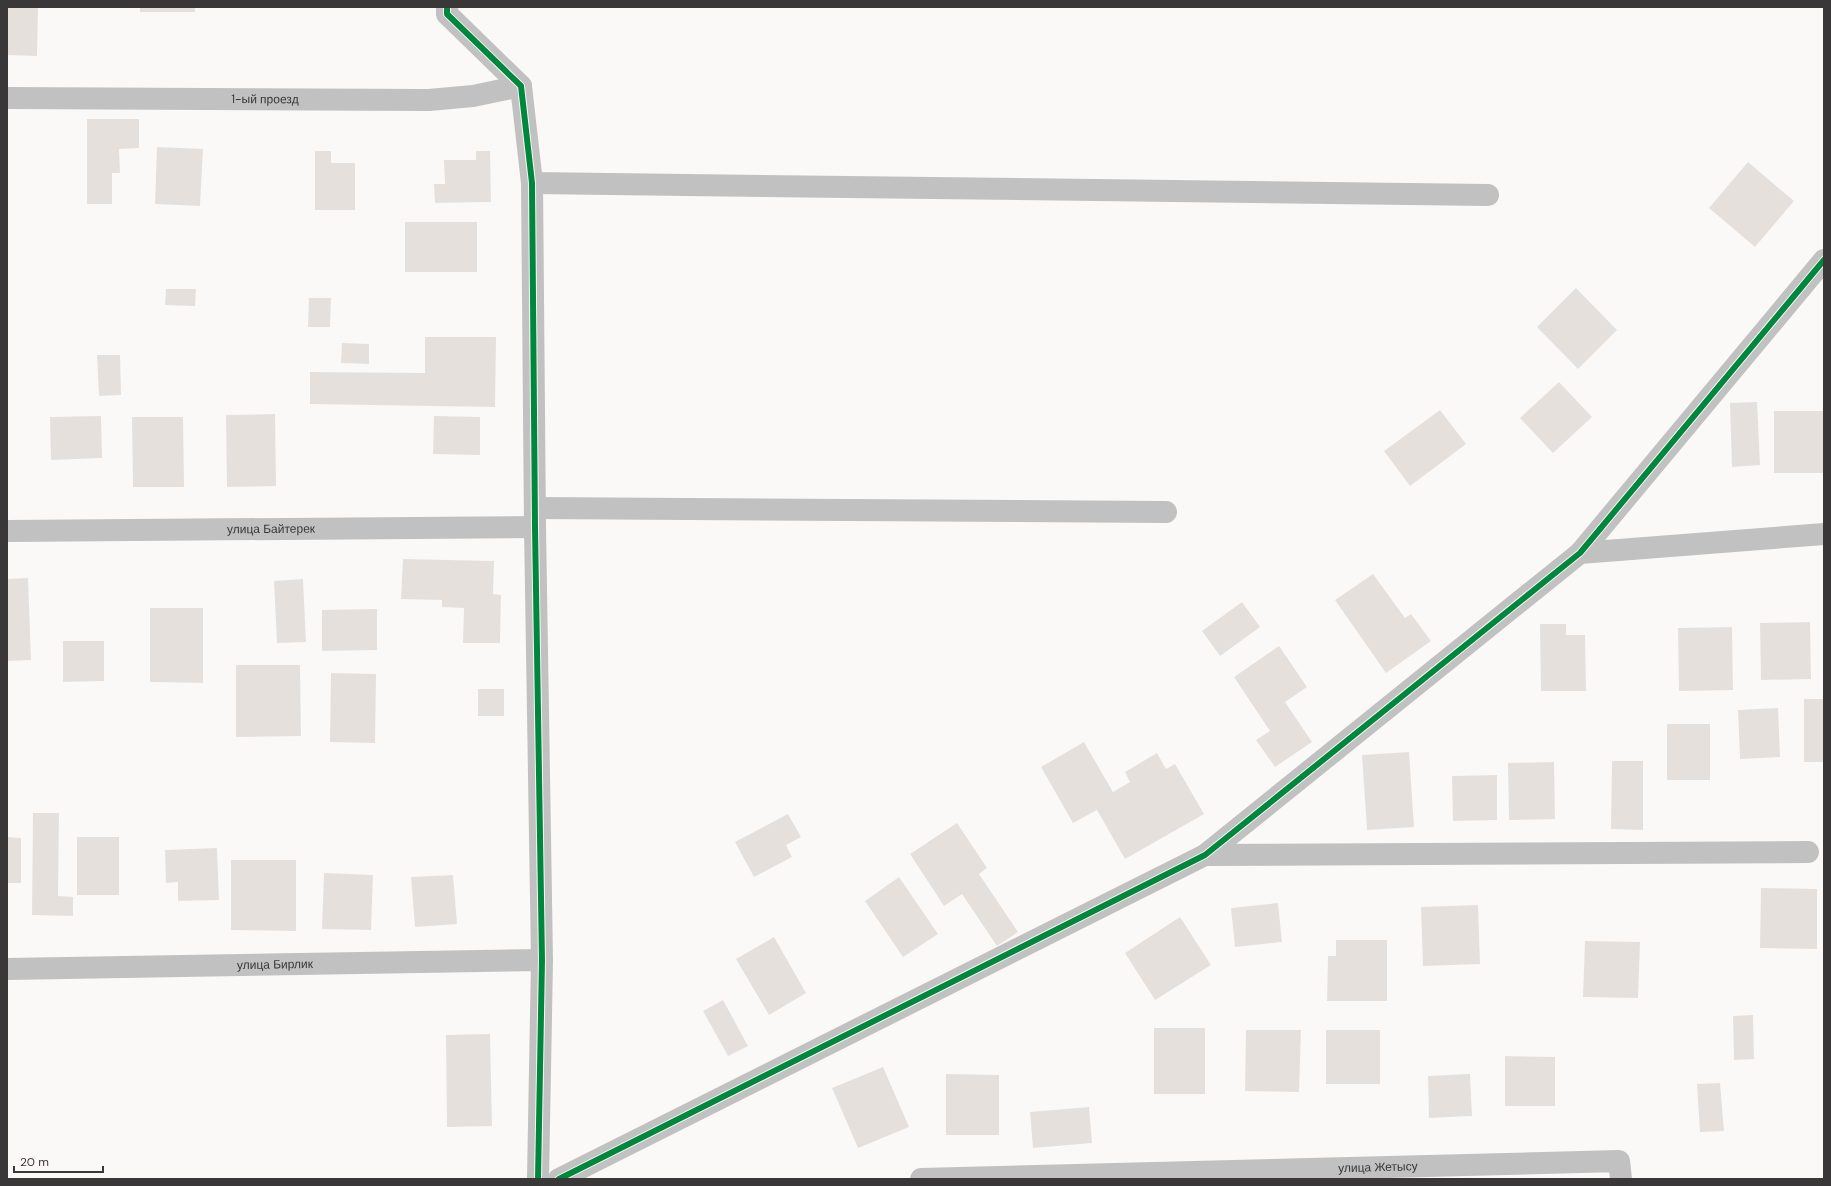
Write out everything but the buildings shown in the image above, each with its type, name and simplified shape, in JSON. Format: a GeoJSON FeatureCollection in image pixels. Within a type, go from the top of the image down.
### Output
{"type":"FeatureCollection","features":[{"type":"Feature","properties":{"kind":"street"},"geometry":{"type":"LineString","coordinates":[[447,7],[447,14],[521,86],[532,183],[535,517],[542,960],[538,1179]]}},
{"type":"Feature","properties":{"kind":"street","name":"1-ый проезд"},"geometry":{"type":"LineString","coordinates":[[7,98],[428,100],[473,96],[521,86]]}},
{"type":"Feature","properties":{"kind":"street"},"geometry":{"type":"LineString","coordinates":[[532,183],[1488,195]]}},
{"type":"Feature","properties":{"kind":"street"},"geometry":{"type":"LineString","coordinates":[[558,1179],[1205,855],[1580,553],[1824,260]]}},
{"type":"Feature","properties":{"kind":"street","name":"улица Байтерек"},"geometry":{"type":"LineString","coordinates":[[7,531],[535,517],[1166,512]]}},
{"type":"Feature","properties":{"kind":"street"},"geometry":{"type":"LineString","coordinates":[[1580,553],[1824,534]]}},
{"type":"Feature","properties":{"kind":"street"},"geometry":{"type":"LineString","coordinates":[[1205,855],[1808,852]]}},
{"type":"Feature","properties":{"kind":"street","name":"улица Бирлик"},"geometry":{"type":"LineString","coordinates":[[7,969],[542,960]]}},
{"type":"Feature","properties":{"kind":"street","name":"улица Жетысу"},"geometry":{"type":"LineString","coordinates":[[921,1179],[1620,1170]]}},
{"type":"Feature","properties":{"kind":"cycle path"},"geometry":{"type":"LineString","coordinates":[[447,7],[447,14],[521,86],[532,183],[535,527],[542,960],[538,1179]]}},
{"type":"Feature","properties":{"kind":"cycle path"},"geometry":{"type":"LineString","coordinates":[[559,1179],[1205,855],[1580,553],[1824,260]]}}]}
